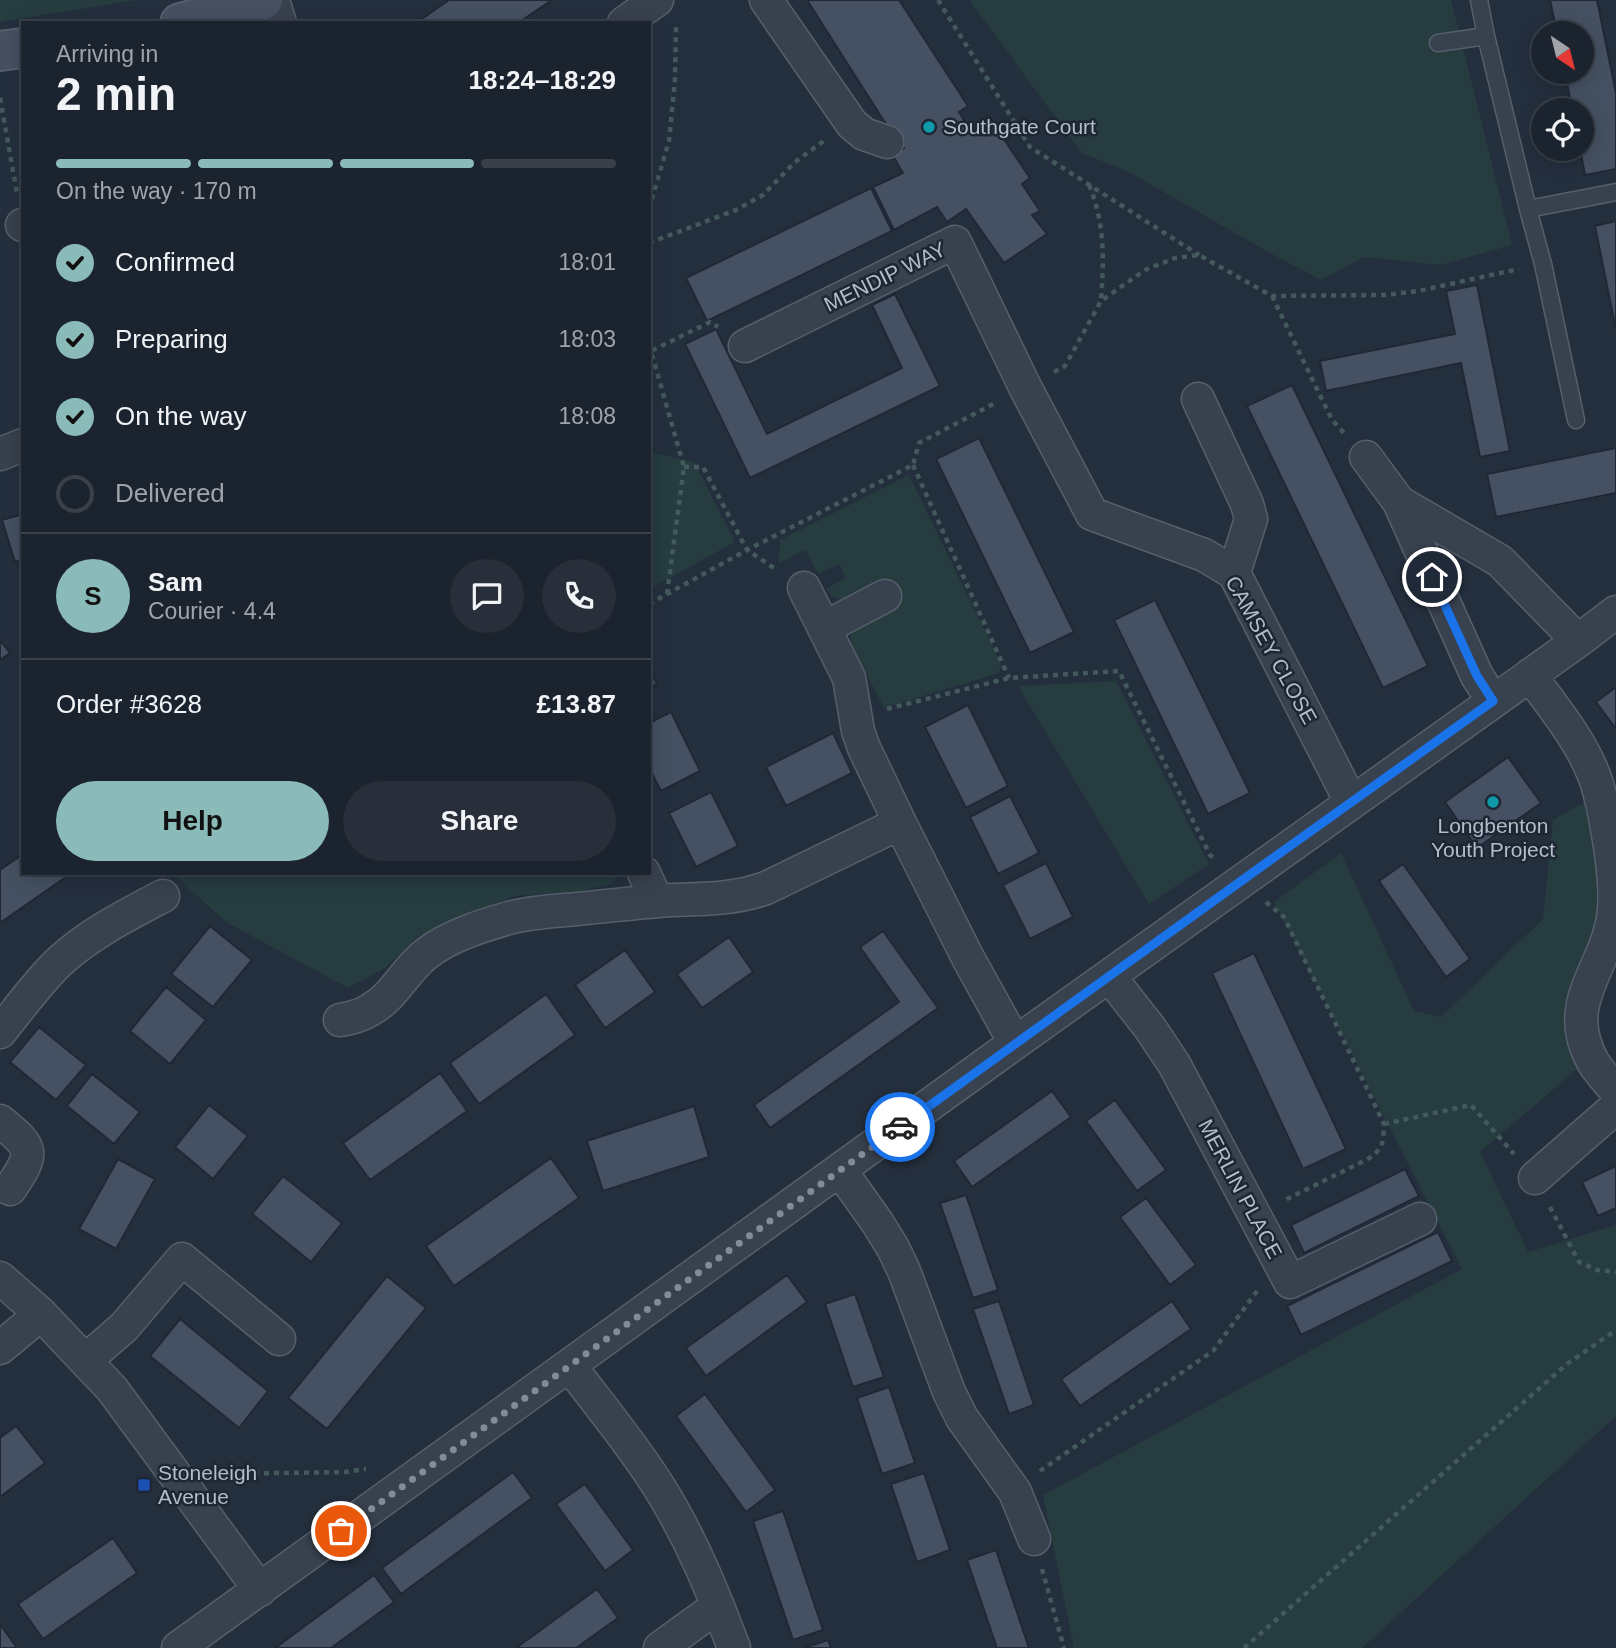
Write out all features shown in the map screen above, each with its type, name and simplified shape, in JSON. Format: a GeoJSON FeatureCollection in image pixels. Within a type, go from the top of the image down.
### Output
{"type":"FeatureCollection","features":[{"type":"Feature","properties":{"kind":"street"},"geometry":{"type":"LineString","coordinates":[[188,21],[262,0]]}},
{"type":"Feature","properties":{"kind":"street"},"geometry":{"type":"LineString","coordinates":[[273,0],[279,21]]}},
{"type":"Feature","properties":{"kind":"street"},"geometry":{"type":"LineString","coordinates":[[766,0],[852,124],[875,138]]}},
{"type":"Feature","properties":{"kind":"street"},"geometry":{"type":"LineString","coordinates":[[630,21],[666,10]]}},
{"type":"Feature","properties":{"kind":"street"},"geometry":{"type":"LineString","coordinates":[[0,51],[21,48]]}},
{"type":"Feature","properties":{"kind":"street","name":"MENDIP WAY"},"geometry":{"type":"LineString","coordinates":[[745,346],[955,242],[1025,387]]}},
{"type":"Feature","properties":{"kind":"street","name":"CAMSEY CLOSE"},"geometry":{"type":"LineString","coordinates":[[1025,387],[1092,514],[1204,555],[1234,573],[1352,802]]}},
{"type":"Feature","properties":{"kind":"street"},"geometry":{"type":"LineString","coordinates":[[1198,399],[1247,504],[1251,519],[1234,573]]}},
{"type":"Feature","properties":{"kind":"street"},"geometry":{"type":"LineString","coordinates":[[0,454],[21,446]]}},
{"type":"Feature","properties":{"kind":"street"},"geometry":{"type":"LineString","coordinates":[[1366,457],[1399,502],[1477,676],[1493,701]]}},
{"type":"Feature","properties":{"kind":"street"},"geometry":{"type":"LineString","coordinates":[[1399,502],[1500,561],[1578,641]]}},
{"type":"Feature","properties":{"kind":"street"},"geometry":{"type":"LineString","coordinates":[[804,588],[849,678],[858,731],[864,748],[968,958],[1015,1043]]}},
{"type":"Feature","properties":{"kind":"street"},"geometry":{"type":"LineString","coordinates":[[824,628],[885,596]]}},
{"type":"Feature","properties":{"kind":"street"},"geometry":{"type":"LineString","coordinates":[[178,1648],[1015,1043],[1578,641],[1616,611]]}},
{"type":"Feature","properties":{"kind":"street"},"geometry":{"type":"LineString","coordinates":[[1530,674],[1584,754],[1595,778],[1604,812],[1614,875],[1614,909],[1610,934],[1583,1000],[1580,1020],[1584,1042],[1594,1063],[1616,1091]]}},
{"type":"Feature","properties":{"kind":"street"},"geometry":{"type":"LineString","coordinates":[[340,1020],[370,1011],[428,952],[486,925],[535,913],[657,901],[737,897],[766,888],[900,823]]}},
{"type":"Feature","properties":{"kind":"street"},"geometry":{"type":"LineString","coordinates":[[645,875],[657,901]]}},
{"type":"Feature","properties":{"kind":"street"},"geometry":{"type":"LineString","coordinates":[[0,1032],[58,962],[113,923],[163,896]]}},
{"type":"Feature","properties":{"kind":"street","name":"MERLIN PLACE"},"geometry":{"type":"LineString","coordinates":[[1110,976],[1174,1064],[1290,1282],[1420,1219]]}},
{"type":"Feature","properties":{"kind":"street"},"geometry":{"type":"LineString","coordinates":[[1535,1178],[1616,1107]]}},
{"type":"Feature","properties":{"kind":"street"},"geometry":{"type":"LineString","coordinates":[[0,1121],[20,1136],[28,1153],[26,1165],[10,1189]]}},
{"type":"Feature","properties":{"kind":"street"},"geometry":{"type":"LineString","coordinates":[[840,1170],[893,1248],[904,1270],[949,1392],[962,1418],[1015,1492],[1034,1539]]}},
{"type":"Feature","properties":{"kind":"street"},"geometry":{"type":"LineString","coordinates":[[86,1360],[132,1318],[182,1259],[279,1339]]}},
{"type":"Feature","properties":{"kind":"street"},"geometry":{"type":"LineString","coordinates":[[0,1278],[41,1314],[112,1389],[260,1590]]}},
{"type":"Feature","properties":{"kind":"street"},"geometry":{"type":"LineString","coordinates":[[0,1348],[41,1314]]}},
{"type":"Feature","properties":{"kind":"street"},"geometry":{"type":"LineString","coordinates":[[570,1366],[658,1485],[679,1521],[698,1557],[734,1648]]}},
{"type":"Feature","properties":{"kind":"street"},"geometry":{"type":"LineString","coordinates":[[660,1648],[718,1606]]}},
{"type":"Feature","properties":{"kind":"lane"},"geometry":{"type":"LineString","coordinates":[[1479,0],[1543,264],[1576,420]]}},
{"type":"Feature","properties":{"kind":"lane"},"geometry":{"type":"LineString","coordinates":[[1438,43],[1486,36]]}},
{"type":"Feature","properties":{"kind":"lane"},"geometry":{"type":"LineString","coordinates":[[1528,209],[1616,192]]}},
{"type":"Feature","properties":{"kind":"path"},"geometry":{"type":"LineString","coordinates":[[938,0],[1030,147],[1199,255],[1272,296],[1385,295],[1418,291],[1543,264]]}},
{"type":"Feature","properties":{"kind":"path"},"geometry":{"type":"LineString","coordinates":[[651,202],[669,141],[675,80],[666,10]]}},
{"type":"Feature","properties":{"kind":"path"},"geometry":{"type":"LineString","coordinates":[[0,98],[21,214]]}},
{"type":"Feature","properties":{"kind":"path"},"geometry":{"type":"LineString","coordinates":[[651,242],[736,210],[763,195],[795,162],[827,139],[875,138]]}},
{"type":"Feature","properties":{"kind":"path"},"geometry":{"type":"LineString","coordinates":[[1009,678],[913,465],[919,443],[1065,366],[1101,301],[1102,230],[1096,202],[1088,183]]}},
{"type":"Feature","properties":{"kind":"path"},"geometry":{"type":"LineString","coordinates":[[1101,301],[1145,270],[1175,258],[1199,255]]}},
{"type":"Feature","properties":{"kind":"path"},"geometry":{"type":"LineString","coordinates":[[1272,296],[1332,420],[1366,457]]}},
{"type":"Feature","properties":{"kind":"path"},"geometry":{"type":"LineString","coordinates":[[651,351],[710,322],[745,346]]}},
{"type":"Feature","properties":{"kind":"path"},"geometry":{"type":"LineString","coordinates":[[651,354],[684,467],[667,595]]}},
{"type":"Feature","properties":{"kind":"path"},"geometry":{"type":"LineString","coordinates":[[651,603],[747,550],[913,465]]}},
{"type":"Feature","properties":{"kind":"path"},"geometry":{"type":"LineString","coordinates":[[684,467],[703,467],[747,550],[804,588]]}},
{"type":"Feature","properties":{"kind":"path"},"geometry":{"type":"LineString","coordinates":[[1244,1648],[1567,1364],[1616,1330]]}},
{"type":"Feature","properties":{"kind":"path"},"geometry":{"type":"LineString","coordinates":[[175,1474],[345,1472],[369,1468]]}},
{"type":"Feature","properties":{"kind":"green space"},"geometry":{"type":"Polygon","coordinates":[[[0,0],[136,0],[0,22],[0,0]]]}},
{"type":"Feature","properties":{"kind":"green space"},"geometry":{"type":"Polygon","coordinates":[[[969,0],[1451,0],[1512,245],[1441,265],[1364,257],[1321,280],[1127,171],[1082,153],[969,0]]]}},
{"type":"Feature","properties":{"kind":"green space"},"geometry":{"type":"Polygon","coordinates":[[[651,452],[694,462],[735,542],[651,588],[651,452]]]}},
{"type":"Feature","properties":{"kind":"green space"},"geometry":{"type":"Polygon","coordinates":[[[909,475],[1001,664],[999,673],[884,708],[852,646],[851,639],[852,632],[882,582],[843,600],[835,598],[826,589],[846,578],[839,564],[818,574],[806,550],[779,563],[780,540],[909,475]]]}},
{"type":"Feature","properties":{"kind":"green space"},"geometry":{"type":"Polygon","coordinates":[[[1116,681],[1209,864],[1149,904],[1018,686],[1116,681]]]}},
{"type":"Feature","properties":{"kind":"green space"},"geometry":{"type":"Polygon","coordinates":[[[1587,800],[1600,888],[1582,1065],[1480,1152],[1528,1252],[1616,1225],[1616,1416],[1362,1648],[1074,1648],[1043,1495],[1462,1269],[1274,902],[1341,853],[1414,1011],[1441,1017],[1543,919],[1553,820],[1587,800]]]}},
{"type":"Feature","properties":{"kind":"green space"},"geometry":{"type":"Polygon","coordinates":[[[174,875],[618,875],[610,884],[583,891],[514,896],[417,937],[385,968],[348,988],[226,922],[174,875]]]}},
{"type":"Feature","properties":{"kind":"building"},"geometry":{"type":"Polygon","coordinates":[[[449,0],[552,0],[521,21],[419,21],[449,0]]]}},
{"type":"Feature","properties":{"kind":"building","name":"Southgate Court"},"geometry":{"type":"Polygon","coordinates":[[[807,0],[899,0],[968,106],[959,112],[972,133],[991,120],[1030,178],[1022,184],[1040,211],[1032,215],[1047,234],[1004,263],[966,209],[947,222],[937,207],[894,230],[873,187],[903,173],[893,156],[904,148],[807,0]]]}},
{"type":"Feature","properties":{"kind":"building"},"geometry":{"type":"Polygon","coordinates":[[[1550,0],[1597,0],[1616,93],[1616,169],[1585,175],[1582,161],[1594,161],[1594,98],[1570,98],[1567,84],[1594,84],[1594,21],[1554,21],[1550,0]]]}},
{"type":"Feature","properties":{"kind":"building"},"geometry":{"type":"Polygon","coordinates":[[[871,188],[892,231],[707,321],[686,278],[871,188]]]}},
{"type":"Feature","properties":{"kind":"building"},"geometry":{"type":"Polygon","coordinates":[[[1616,221],[1616,330],[1595,226],[1616,221]]]}},
{"type":"Feature","properties":{"kind":"building"},"geometry":{"type":"Polygon","coordinates":[[[1477,285],[1510,451],[1480,457],[1461,363],[1326,391],[1320,361],[1455,334],[1446,291],[1477,285]]]}},
{"type":"Feature","properties":{"kind":"building"},"geometry":{"type":"Polygon","coordinates":[[[895,294],[940,386],[750,478],[685,344],[716,329],[767,434],[902,368],[872,305],[895,294]]]}},
{"type":"Feature","properties":{"kind":"building"},"geometry":{"type":"Polygon","coordinates":[[[1292,385],[1428,666],[1383,688],[1247,406],[1292,385]]]}},
{"type":"Feature","properties":{"kind":"building"},"geometry":{"type":"Polygon","coordinates":[[[979,438],[1074,632],[1030,653],[936,459],[979,438]]]}},
{"type":"Feature","properties":{"kind":"building"},"geometry":{"type":"Polygon","coordinates":[[[1616,448],[1616,493],[1496,517],[1487,474],[1616,448]]]}},
{"type":"Feature","properties":{"kind":"building"},"geometry":{"type":"Polygon","coordinates":[[[21,515],[21,560],[15,562],[2,520],[21,515]]]}},
{"type":"Feature","properties":{"kind":"building"},"geometry":{"type":"Polygon","coordinates":[[[1155,600],[1250,793],[1208,814],[1114,620],[1155,600]]]}},
{"type":"Feature","properties":{"kind":"building"},"geometry":{"type":"Polygon","coordinates":[[[0,640],[10,653],[0,660],[0,640]]]}},
{"type":"Feature","properties":{"kind":"building"},"geometry":{"type":"Polygon","coordinates":[[[651,673],[657,684],[651,687],[651,673]]]}},
{"type":"Feature","properties":{"kind":"building"},"geometry":{"type":"Polygon","coordinates":[[[1616,687],[1616,729],[1596,702],[1616,687]]]}},
{"type":"Feature","properties":{"kind":"building"},"geometry":{"type":"Polygon","coordinates":[[[968,705],[1008,786],[966,808],[925,727],[968,705]]]}},
{"type":"Feature","properties":{"kind":"building"},"geometry":{"type":"Polygon","coordinates":[[[671,712],[700,771],[661,791],[651,772],[651,722],[671,712]]]}},
{"type":"Feature","properties":{"kind":"building"},"geometry":{"type":"Polygon","coordinates":[[[833,733],[852,773],[786,806],[766,767],[833,733]]]}},
{"type":"Feature","properties":{"kind":"building","name":"Longbenton Youth Project"},"geometry":{"type":"Polygon","coordinates":[[[1508,757],[1541,803],[1477,848],[1445,802],[1508,757]]]}},
{"type":"Feature","properties":{"kind":"building"},"geometry":{"type":"Polygon","coordinates":[[[711,792],[738,846],[696,867],[669,813],[711,792]]]}},
{"type":"Feature","properties":{"kind":"building"},"geometry":{"type":"Polygon","coordinates":[[[1010,796],[1039,853],[998,874],[970,817],[1010,796]]]}},
{"type":"Feature","properties":{"kind":"building"},"geometry":{"type":"Polygon","coordinates":[[[21,855],[21,875],[66,877],[0,923],[0,870],[21,855]]]}},
{"type":"Feature","properties":{"kind":"building"},"geometry":{"type":"Polygon","coordinates":[[[1046,863],[1073,917],[1030,939],[1003,885],[1046,863]]]}},
{"type":"Feature","properties":{"kind":"building"},"geometry":{"type":"Polygon","coordinates":[[[1403,864],[1470,959],[1446,977],[1379,881],[1403,864]]]}},
{"type":"Feature","properties":{"kind":"building"},"geometry":{"type":"Polygon","coordinates":[[[210,926],[252,960],[213,1007],[171,974],[210,926]]]}},
{"type":"Feature","properties":{"kind":"building"},"geometry":{"type":"Polygon","coordinates":[[[883,931],[938,1008],[770,1128],[754,1105],[899,1002],[860,947],[883,931]]]}},
{"type":"Feature","properties":{"kind":"building"},"geometry":{"type":"Polygon","coordinates":[[[729,937],[753,972],[702,1008],[677,974],[729,937]]]}},
{"type":"Feature","properties":{"kind":"building"},"geometry":{"type":"Polygon","coordinates":[[[625,950],[655,992],[605,1028],[575,985],[625,950]]]}},
{"type":"Feature","properties":{"kind":"building"},"geometry":{"type":"Polygon","coordinates":[[[1254,953],[1346,1149],[1303,1169],[1212,973],[1254,953]]]}},
{"type":"Feature","properties":{"kind":"building"},"geometry":{"type":"Polygon","coordinates":[[[166,987],[206,1020],[170,1064],[130,1031],[166,987]]]}},
{"type":"Feature","properties":{"kind":"building"},"geometry":{"type":"Polygon","coordinates":[[[546,994],[575,1035],[479,1104],[450,1063],[546,994]]]}},
{"type":"Feature","properties":{"kind":"building"},"geometry":{"type":"Polygon","coordinates":[[[39,1027],[86,1065],[56,1100],[10,1062],[39,1027]]]}},
{"type":"Feature","properties":{"kind":"building"},"geometry":{"type":"Polygon","coordinates":[[[440,1073],[467,1111],[370,1180],[343,1143],[440,1073]]]}},
{"type":"Feature","properties":{"kind":"building"},"geometry":{"type":"Polygon","coordinates":[[[92,1074],[140,1112],[114,1144],[67,1106],[92,1074]]]}},
{"type":"Feature","properties":{"kind":"building"},"geometry":{"type":"Polygon","coordinates":[[[1052,1091],[1071,1117],[972,1187],[954,1161],[1052,1091]]]}},
{"type":"Feature","properties":{"kind":"building"},"geometry":{"type":"Polygon","coordinates":[[[1115,1100],[1166,1170],[1137,1191],[1086,1121],[1115,1100]]]}},
{"type":"Feature","properties":{"kind":"building"},"geometry":{"type":"Polygon","coordinates":[[[209,1105],[248,1136],[213,1179],[175,1147],[209,1105]]]}},
{"type":"Feature","properties":{"kind":"building"},"geometry":{"type":"Polygon","coordinates":[[[694,1106],[709,1157],[603,1191],[587,1141],[694,1106]]]}},
{"type":"Feature","properties":{"kind":"building"},"geometry":{"type":"Polygon","coordinates":[[[551,1158],[579,1198],[454,1286],[426,1246],[551,1158]]]}},
{"type":"Feature","properties":{"kind":"building"},"geometry":{"type":"Polygon","coordinates":[[[118,1159],[155,1179],[116,1249],[79,1229],[118,1159]]]}},
{"type":"Feature","properties":{"kind":"building"},"geometry":{"type":"Polygon","coordinates":[[[1616,1166],[1616,1208],[1598,1216],[1582,1182],[1616,1166]]]}},
{"type":"Feature","properties":{"kind":"building"},"geometry":{"type":"Polygon","coordinates":[[[1405,1169],[1419,1196],[1304,1253],[1291,1225],[1405,1169]]]}},
{"type":"Feature","properties":{"kind":"building"},"geometry":{"type":"Polygon","coordinates":[[[283,1176],[342,1223],[311,1262],[252,1214],[283,1176]]]}},
{"type":"Feature","properties":{"kind":"building"},"geometry":{"type":"Polygon","coordinates":[[[966,1195],[998,1290],[973,1298],[940,1203],[966,1195]]]}},
{"type":"Feature","properties":{"kind":"building"},"geometry":{"type":"Polygon","coordinates":[[[1146,1198],[1196,1265],[1170,1285],[1120,1217],[1146,1198]]]}},
{"type":"Feature","properties":{"kind":"building"},"geometry":{"type":"Polygon","coordinates":[[[1438,1232],[1452,1261],[1301,1335],[1287,1306],[1438,1232]]]}},
{"type":"Feature","properties":{"kind":"building"},"geometry":{"type":"Polygon","coordinates":[[[787,1275],[807,1302],[706,1376],[686,1348],[787,1275]]]}},
{"type":"Feature","properties":{"kind":"building"},"geometry":{"type":"Polygon","coordinates":[[[387,1276],[426,1308],[327,1429],[288,1398],[387,1276]]]}},
{"type":"Feature","properties":{"kind":"building"},"geometry":{"type":"Polygon","coordinates":[[[855,1294],[884,1377],[853,1387],[825,1304],[855,1294]]]}},
{"type":"Feature","properties":{"kind":"building"},"geometry":{"type":"Polygon","coordinates":[[[999,1301],[1034,1405],[1009,1414],[973,1309],[999,1301]]]}},
{"type":"Feature","properties":{"kind":"building"},"geometry":{"type":"Polygon","coordinates":[[[1172,1301],[1191,1329],[1080,1406],[1061,1379],[1172,1301]]]}},
{"type":"Feature","properties":{"kind":"building"},"geometry":{"type":"Polygon","coordinates":[[[180,1319],[268,1391],[239,1428],[150,1356],[180,1319]]]}},
{"type":"Feature","properties":{"kind":"building"},"geometry":{"type":"Polygon","coordinates":[[[889,1387],[915,1463],[882,1474],[857,1398],[889,1387]]]}},
{"type":"Feature","properties":{"kind":"building"},"geometry":{"type":"Polygon","coordinates":[[[705,1394],[775,1490],[746,1512],[676,1416],[705,1394]]]}},
{"type":"Feature","properties":{"kind":"building"},"geometry":{"type":"Polygon","coordinates":[[[16,1426],[45,1463],[0,1497],[0,1438],[16,1426]]]}},
{"type":"Feature","properties":{"kind":"building"},"geometry":{"type":"Polygon","coordinates":[[[513,1472],[532,1498],[401,1594],[382,1568],[513,1472]]]}},
{"type":"Feature","properties":{"kind":"building"},"geometry":{"type":"Polygon","coordinates":[[[924,1473],[950,1550],[917,1562],[891,1484],[924,1473]]]}},
{"type":"Feature","properties":{"kind":"building"},"geometry":{"type":"Polygon","coordinates":[[[585,1484],[633,1550],[605,1571],[556,1504],[585,1484]]]}},
{"type":"Feature","properties":{"kind":"building"},"geometry":{"type":"Polygon","coordinates":[[[783,1511],[823,1630],[793,1640],[753,1521],[783,1511]]]}},
{"type":"Feature","properties":{"kind":"building"},"geometry":{"type":"Polygon","coordinates":[[[113,1538],[137,1573],[43,1639],[18,1604],[113,1538]]]}},
{"type":"Feature","properties":{"kind":"building"},"geometry":{"type":"Polygon","coordinates":[[[996,1550],[1029,1648],[997,1648],[967,1560],[996,1550]]]}},
{"type":"Feature","properties":{"kind":"building"},"geometry":{"type":"Polygon","coordinates":[[[374,1575],[394,1602],[331,1648],[275,1648],[374,1575]]]}},
{"type":"Feature","properties":{"kind":"building"},"geometry":{"type":"Polygon","coordinates":[[[597,1589],[618,1618],[576,1648],[516,1648],[597,1589]]]}},
{"type":"Feature","properties":{"kind":"building"},"geometry":{"type":"Polygon","coordinates":[[[0,1624],[17,1648],[0,1648],[0,1624]]]}},
{"type":"Feature","properties":{"kind":"building"},"geometry":{"type":"Polygon","coordinates":[[[828,1640],[831,1648],[804,1648],[828,1640]]]}},
{"type":"Feature","properties":{"kind":"way so far"},"geometry":{"type":"LineString","coordinates":[[341,1531],[900,1127]]}},
{"type":"Feature","properties":{"kind":"place","name":"Southgate Court"},"geometry":{"type":"Point","coordinates":[929,127]}},
{"type":"Feature","properties":{"kind":"place","name":"Longbenton Youth Project"},"geometry":{"type":"Point","coordinates":[1493,802]}},
{"type":"Feature","properties":{"kind":"place","name":"Stoneleigh Avenue"},"geometry":{"type":"Point","coordinates":[144,1485]}},
{"type":"Feature","properties":{"kind":"route"},"geometry":{"type":"LineString","coordinates":[[900,1127],[1493,701],[1477,676],[1432,577]]}}]}
